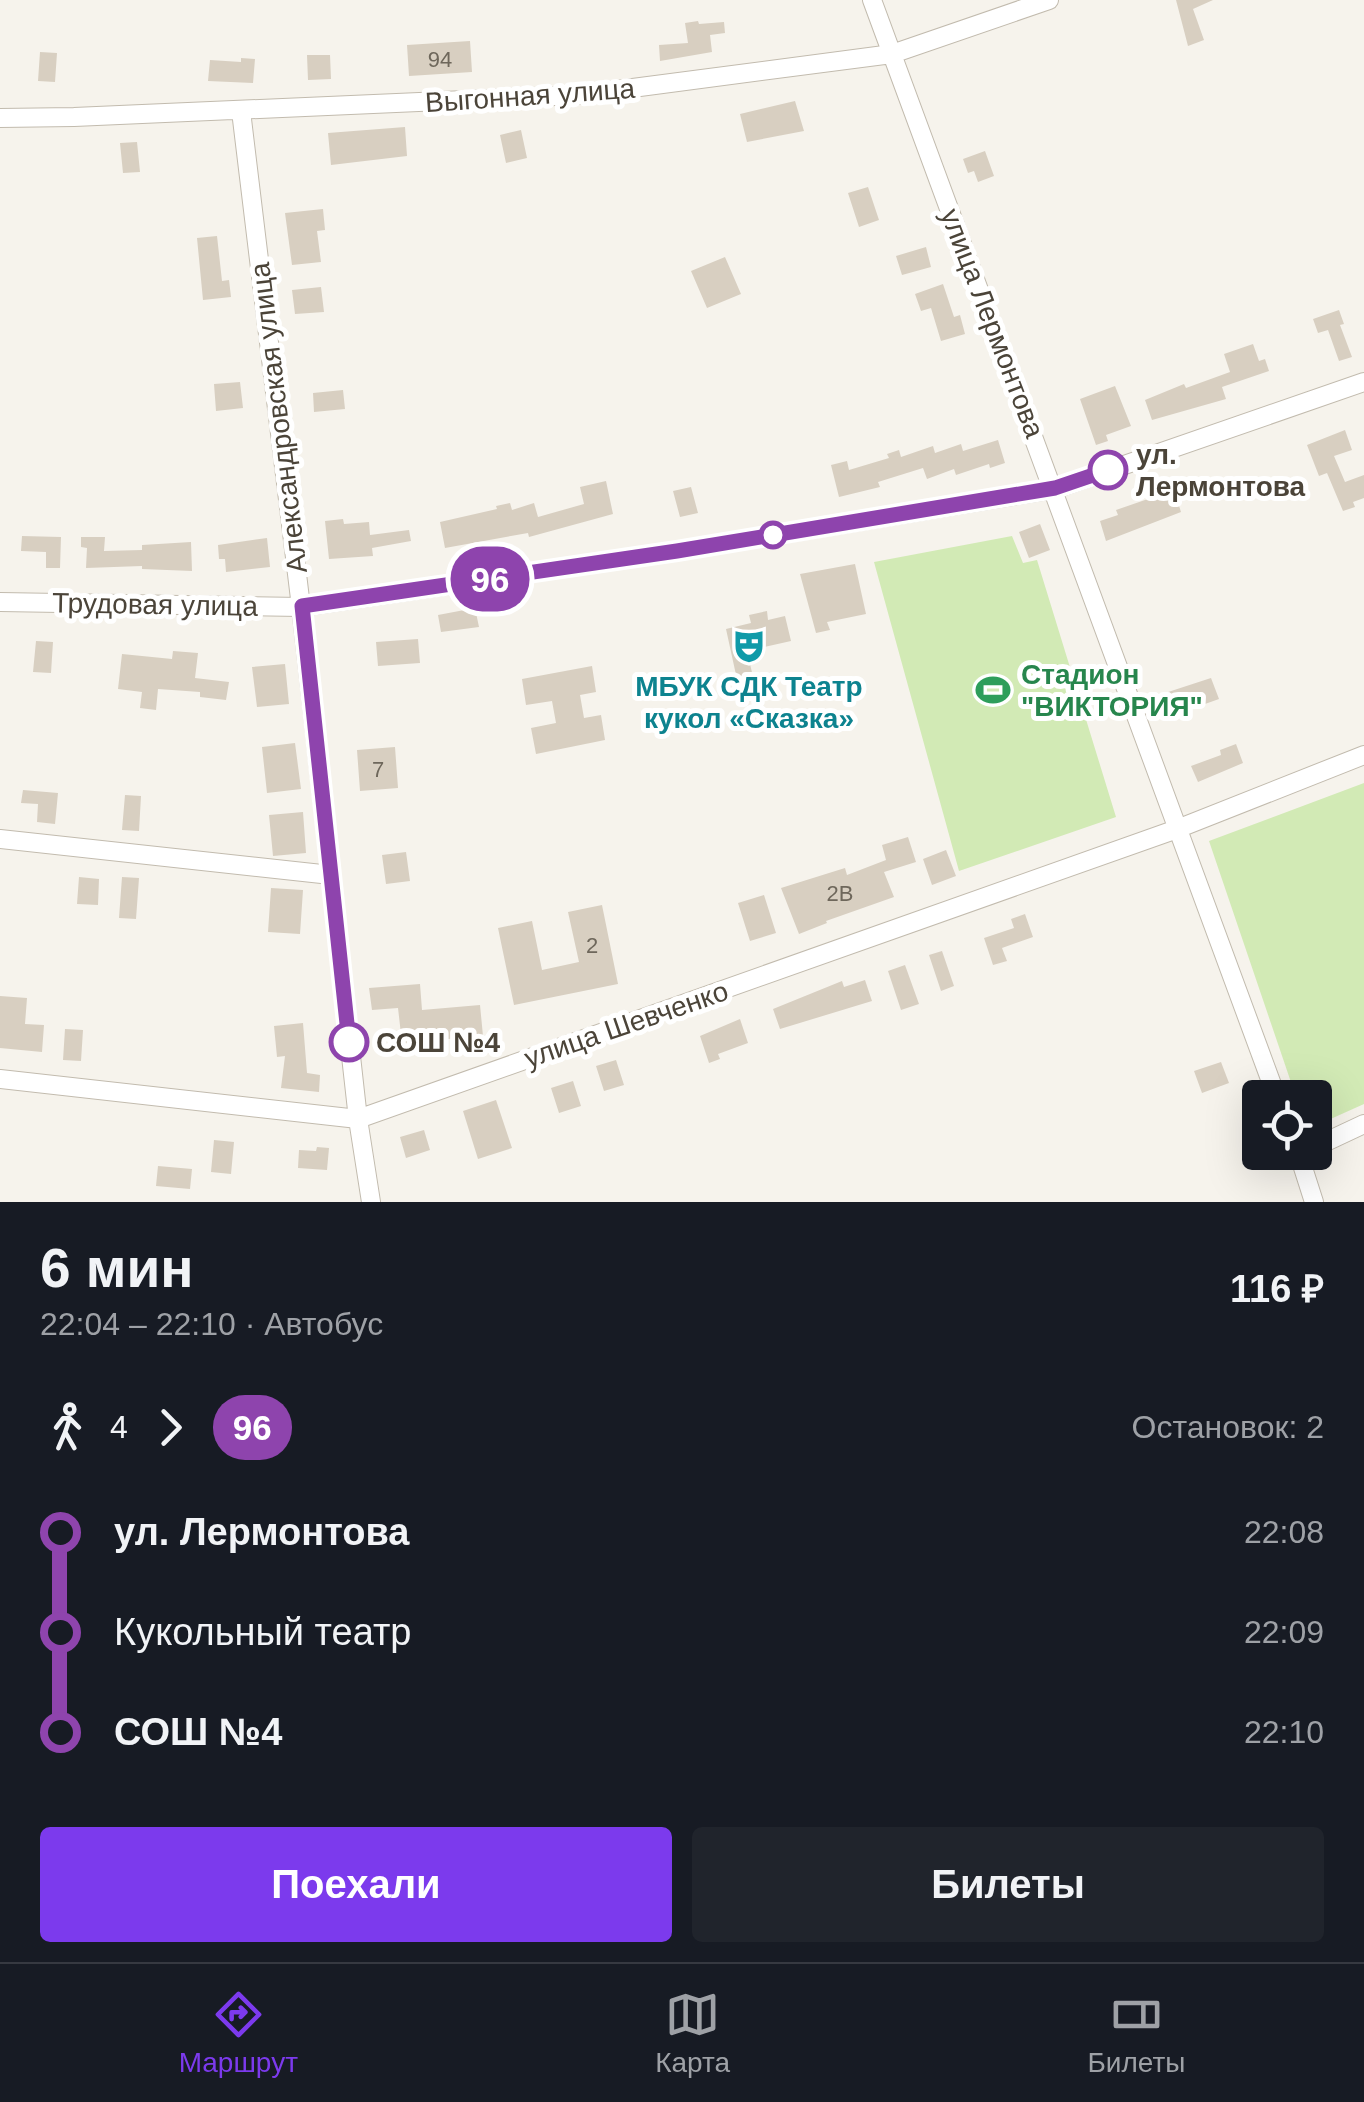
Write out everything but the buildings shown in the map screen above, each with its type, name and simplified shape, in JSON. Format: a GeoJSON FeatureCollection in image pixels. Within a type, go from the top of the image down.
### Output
{"type":"FeatureCollection","features":[{"type":"Feature","properties":{"kind":"street","name":"улица Лермонтова"},"geometry":{"type":"LineString","coordinates":[[872,0],[1271,1080]]}},
{"type":"Feature","properties":{"kind":"street","name":"Выгонная улица"},"geometry":{"type":"LineString","coordinates":[[0,118],[580,95],[892,54],[1048,0]]}},
{"type":"Feature","properties":{"kind":"street","name":"Александровская улица"},"geometry":{"type":"LineString","coordinates":[[241,111],[370,1202]]}},
{"type":"Feature","properties":{"kind":"street","name":"Трудовая улица"},"geometry":{"type":"LineString","coordinates":[[0,602],[302,606],[677,551],[1055,488],[1364,382]]}},
{"type":"Feature","properties":{"kind":"street","name":"улица Шевченко"},"geometry":{"type":"LineString","coordinates":[[0,1079],[358,1119],[1177,829],[1364,754]]}},
{"type":"Feature","properties":{"kind":"street"},"geometry":{"type":"LineString","coordinates":[[0,838],[331,875]]}},
{"type":"Feature","properties":{"kind":"street"},"geometry":{"type":"LineString","coordinates":[[1332,1139],[1364,1124]]}},
{"type":"Feature","properties":{"kind":"street"},"geometry":{"type":"LineString","coordinates":[[1308,1170],[1314,1202]]}},
{"type":"Feature","properties":{"kind":"green space","name":"Стадион \"ВИКТОРИЯ\""},"geometry":{"type":"Polygon","coordinates":[[[1012,536],[1023,563],[1037,560],[1116,817],[959,871],[874,562],[1012,536]]]}},
{"type":"Feature","properties":{"kind":"green space"},"geometry":{"type":"Polygon","coordinates":[[[1364,783],[1364,1104],[1332,1118],[1332,1080],[1290,1080],[1209,841],[1364,783]]]}},
{"type":"Feature","properties":{"kind":"bus line","name":"96"},"geometry":{"type":"LineString","coordinates":[[349,1042],[302,606],[677,551],[1055,488],[1108,470]]}},
{"type":"Feature","properties":{"kind":"place","name":"ул. Лермонтова"},"geometry":{"type":"Point","coordinates":[1108,470]}},
{"type":"Feature","properties":{"kind":"place","name":"МБУК СДК Театр кукол «Сказка»"},"geometry":{"type":"Point","coordinates":[749,646]}},
{"type":"Feature","properties":{"kind":"place","name":"Стадион \"ВИКТОРИЯ\""},"geometry":{"type":"Point","coordinates":[993,690]}},
{"type":"Feature","properties":{"kind":"place","name":"СОШ №4"},"geometry":{"type":"Point","coordinates":[349,1042]}}]}
